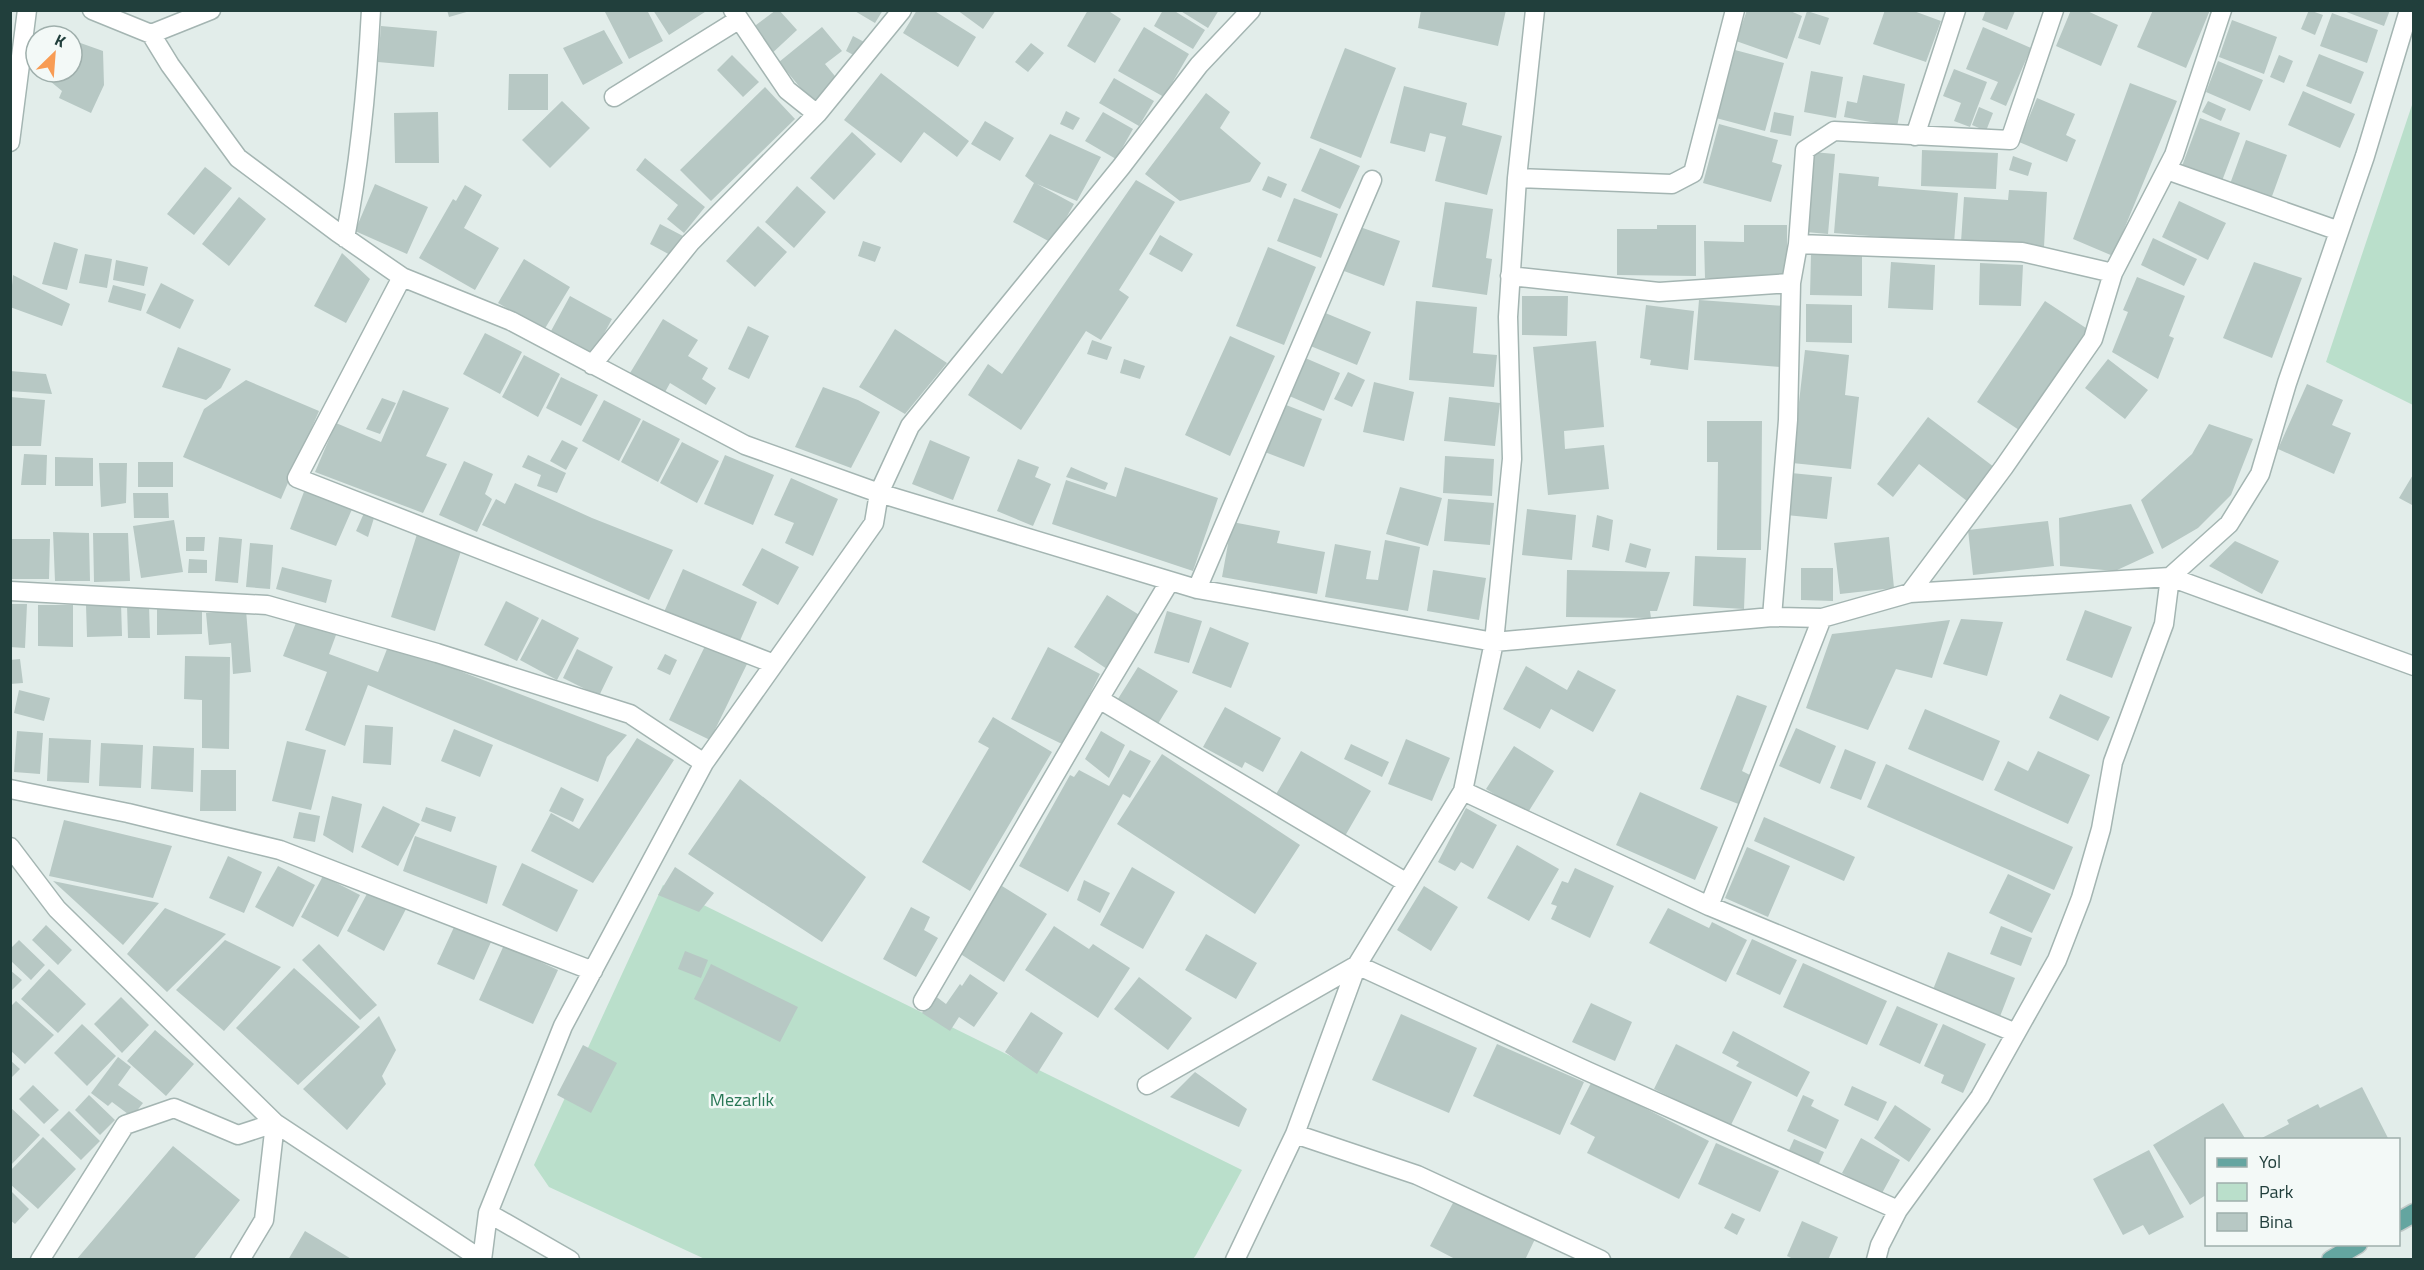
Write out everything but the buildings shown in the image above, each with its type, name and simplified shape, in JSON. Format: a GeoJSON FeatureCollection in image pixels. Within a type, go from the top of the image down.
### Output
{"type":"FeatureCollection","features":[{"type":"Feature","properties":{"kind":"main road"},"geometry":{"type":"LineString","coordinates":[[2400,1221],[2414,1213]]}},
{"type":"Feature","properties":{"kind":"main road"},"geometry":{"type":"LineString","coordinates":[[2331,1260],[2356,1246]]}},
{"type":"Feature","properties":{"kind":"street"},"geometry":{"type":"LineString","coordinates":[[10,141],[27,10]]}},
{"type":"Feature","properties":{"kind":"street"},"geometry":{"type":"LineString","coordinates":[[92,10],[151,34],[170,65],[238,158],[345,238],[402,277],[511,321],[745,445],[879,493],[1197,589],[1494,642],[1772,617],[1822,618],[1910,593],[2170,577],[2414,666]]}},
{"type":"Feature","properties":{"kind":"street"},"geometry":{"type":"LineString","coordinates":[[151,34],[211,10]]}},
{"type":"Feature","properties":{"kind":"street"},"geometry":{"type":"LineString","coordinates":[[345,238],[356,181],[367,89],[371,10]]}},
{"type":"Feature","properties":{"kind":"street"},"geometry":{"type":"LineString","coordinates":[[592,365],[690,243],[817,114],[903,10]]}},
{"type":"Feature","properties":{"kind":"street"},"geometry":{"type":"LineString","coordinates":[[10,847],[57,909],[275,1123],[482,1260],[488,1213],[563,1026],[704,763],[874,523],[879,493],[910,426],[1121,167],[1199,65],[1251,10]]}},
{"type":"Feature","properties":{"kind":"street"},"geometry":{"type":"LineString","coordinates":[[1235,1260],[1295,1134],[1357,964],[1463,791],[1494,642],[1512,459],[1508,317],[1510,276],[1517,178],[1535,10]]}},
{"type":"Feature","properties":{"kind":"street"},"geometry":{"type":"LineString","coordinates":[[1517,178],[1672,184],[1693,173],[1736,10]]}},
{"type":"Feature","properties":{"kind":"street"},"geometry":{"type":"LineString","coordinates":[[1915,136],[1956,10]]}},
{"type":"Feature","properties":{"kind":"street"},"geometry":{"type":"LineString","coordinates":[[1772,617],[1788,420],[1791,283],[1798,244],[1805,150],[1834,131],[2010,140],[2054,10]]}},
{"type":"Feature","properties":{"kind":"street"},"geometry":{"type":"LineString","coordinates":[[1910,593],[2004,468],[2093,339],[2113,273],[2174,155],[2222,10]]}},
{"type":"Feature","properties":{"kind":"street"},"geometry":{"type":"LineString","coordinates":[[1876,1260],[1880,1245],[1898,1210],[1980,1097],[2057,960],[2081,898],[2101,829],[2113,762],[2164,624],[2170,577],[2229,524],[2260,474],[2287,383],[2408,36],[2409,10]]}},
{"type":"Feature","properties":{"kind":"street"},"geometry":{"type":"LineString","coordinates":[[614,97],[735,15],[787,90],[817,114]]}},
{"type":"Feature","properties":{"kind":"street"},"geometry":{"type":"LineString","coordinates":[[2167,170],[2339,231]]}},
{"type":"Feature","properties":{"kind":"street"},"geometry":{"type":"LineString","coordinates":[[1197,589],[1372,180]]}},
{"type":"Feature","properties":{"kind":"street"},"geometry":{"type":"LineString","coordinates":[[1798,244],[2022,252],[2113,273]]}},
{"type":"Feature","properties":{"kind":"street"},"geometry":{"type":"LineString","coordinates":[[1510,276],[1659,292],[1791,283]]}},
{"type":"Feature","properties":{"kind":"street"},"geometry":{"type":"LineString","coordinates":[[402,277],[297,478],[774,664]]}},
{"type":"Feature","properties":{"kind":"street"},"geometry":{"type":"LineString","coordinates":[[923,1001],[1170,581]]}},
{"type":"Feature","properties":{"kind":"street"},"geometry":{"type":"LineString","coordinates":[[10,591],[267,605],[438,653],[630,714],[704,763]]}},
{"type":"Feature","properties":{"kind":"street"},"geometry":{"type":"LineString","coordinates":[[1709,906],[1822,618]]}},
{"type":"Feature","properties":{"kind":"street"},"geometry":{"type":"LineString","coordinates":[[1099,699],[1407,883]]}},
{"type":"Feature","properties":{"kind":"street"},"geometry":{"type":"LineString","coordinates":[[10,789],[128,813],[280,850],[593,971]]}},
{"type":"Feature","properties":{"kind":"street"},"geometry":{"type":"LineString","coordinates":[[1463,791],[1709,906],[2016,1033]]}},
{"type":"Feature","properties":{"kind":"street"},"geometry":{"type":"LineString","coordinates":[[1357,964],[1587,1071],[1898,1210]]}},
{"type":"Feature","properties":{"kind":"street"},"geometry":{"type":"LineString","coordinates":[[1147,1085],[1357,964]]}},
{"type":"Feature","properties":{"kind":"street"},"geometry":{"type":"LineString","coordinates":[[40,1260],[125,1125],[174,1108],[238,1135],[275,1123]]}},
{"type":"Feature","properties":{"kind":"street"},"geometry":{"type":"LineString","coordinates":[[240,1260],[264,1220],[275,1123]]}},
{"type":"Feature","properties":{"kind":"street"},"geometry":{"type":"LineString","coordinates":[[1295,1134],[1417,1175],[1601,1260]]}},
{"type":"Feature","properties":{"kind":"street"},"geometry":{"type":"LineString","coordinates":[[488,1213],[570,1260]]}},
{"type":"Feature","properties":{"kind":"green space"},"geometry":{"type":"Polygon","coordinates":[[[2413,102],[2413,405],[2326,362],[2413,102]]]}},
{"type":"Feature","properties":{"kind":"green space","name":"Mezarlık"},"geometry":{"type":"Polygon","coordinates":[[[663,885],[1242,1170],[1196,1255],[1193,1259],[707,1260],[549,1187],[534,1165],[663,885]]]}}]}
